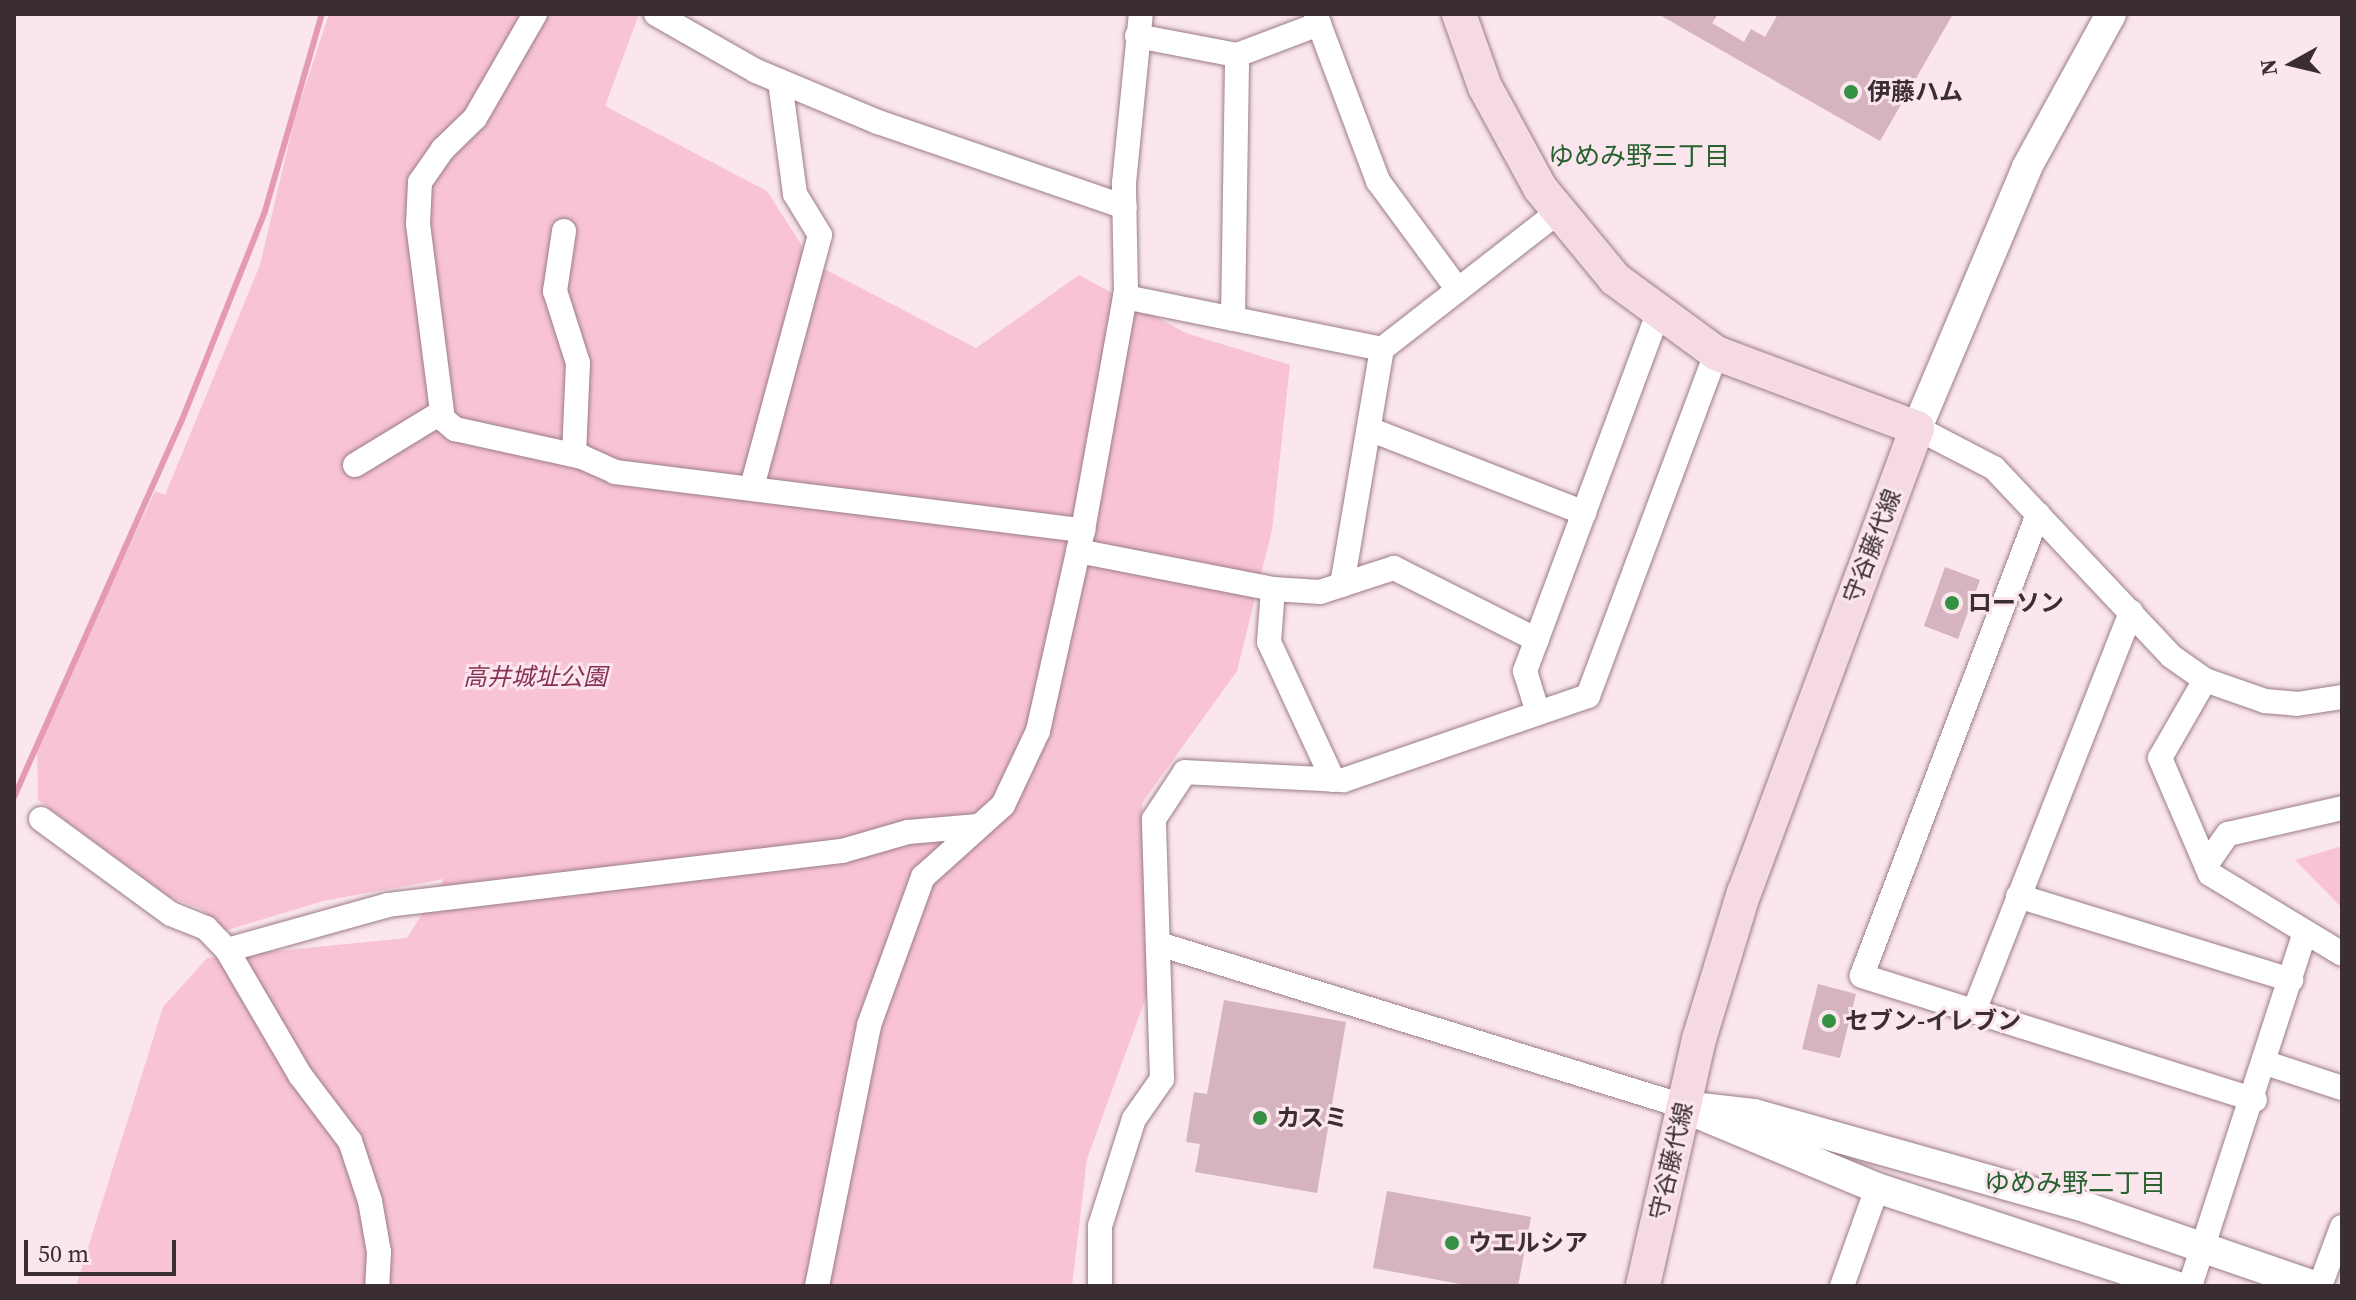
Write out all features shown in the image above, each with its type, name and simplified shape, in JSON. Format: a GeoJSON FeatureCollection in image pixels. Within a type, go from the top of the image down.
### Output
{"type":"FeatureCollection","features":[{"type":"Feature","properties":{"kind":"main road"},"geometry":{"type":"LineString","coordinates":[[1459,14],[1485,87],[1540,188],[1615,279],[1716,353],[1917,428]]}},
{"type":"Feature","properties":{"kind":"main road","name":"守谷藤代線"},"geometry":{"type":"LineString","coordinates":[[1643,1286],[1683,1106],[1744,892],[1917,428]]}},
{"type":"Feature","properties":{"kind":"street"},"geometry":{"type":"LineString","coordinates":[[535,14],[475,118],[443,149],[420,182],[418,224],[439,414],[455,429],[574,455],[615,472],[752,487],[1081,540],[1273,589],[1320,592],[1394,568],[1537,640]]}},
{"type":"Feature","properties":{"kind":"street"},"geometry":{"type":"LineString","coordinates":[[656,14],[780,81],[878,122],[1125,207]]}},
{"type":"Feature","properties":{"kind":"street"},"geometry":{"type":"LineString","coordinates":[[2111,14],[2027,167],[1917,428],[1994,468],[2171,656],[2205,680],[2265,701],[2297,704],[2342,697]]}},
{"type":"Feature","properties":{"kind":"street"},"geometry":{"type":"LineString","coordinates":[[817,1286],[869,1025],[923,877],[1003,805],[1038,731],[1081,540],[1125,297],[1125,207],[1139,25],[1237,55],[1318,19],[1378,181],[1458,290]]}},
{"type":"Feature","properties":{"kind":"street"},"geometry":{"type":"LineString","coordinates":[[1233,319],[1237,55]]}},
{"type":"Feature","properties":{"kind":"street"},"geometry":{"type":"LineString","coordinates":[[752,487],[820,235],[795,194],[780,81]]}},
{"type":"Feature","properties":{"kind":"street"},"geometry":{"type":"LineString","coordinates":[[1342,585],[1382,349],[1559,211]]}},
{"type":"Feature","properties":{"kind":"street"},"geometry":{"type":"LineString","coordinates":[[564,231],[555,291],[578,363],[574,455]]}},
{"type":"Feature","properties":{"kind":"street"},"geometry":{"type":"LineString","coordinates":[[1125,297],[1382,349]]}},
{"type":"Feature","properties":{"kind":"street"},"geometry":{"type":"LineString","coordinates":[[1538,713],[1525,671],[1659,311]]}},
{"type":"Feature","properties":{"kind":"street"},"geometry":{"type":"LineString","coordinates":[[1100,1286],[1100,1226],[1134,1119],[1162,1079],[1155,971],[1159,944],[1154,819],[1185,772],[1333,780],[1588,696],[1716,353]]}},
{"type":"Feature","properties":{"kind":"street"},"geometry":{"type":"LineString","coordinates":[[355,465],[439,414]]}},
{"type":"Feature","properties":{"kind":"street"},"geometry":{"type":"LineString","coordinates":[[1369,429],[1584,513]]}},
{"type":"Feature","properties":{"kind":"street"},"geometry":{"type":"LineString","coordinates":[[2038,514],[1862,976],[2255,1100]]}},
{"type":"Feature","properties":{"kind":"street"},"geometry":{"type":"LineString","coordinates":[[1273,589],[1269,642],[1333,780]]}},
{"type":"Feature","properties":{"kind":"street"},"geometry":{"type":"LineString","coordinates":[[1974,1011],[2131,612]]}},
{"type":"Feature","properties":{"kind":"street"},"geometry":{"type":"LineString","coordinates":[[2205,680],[2160,758],[2210,874],[2342,954]]}},
{"type":"Feature","properties":{"kind":"street"},"geometry":{"type":"LineString","coordinates":[[2206,865],[2228,834],[2342,808]]}},
{"type":"Feature","properties":{"kind":"street"},"geometry":{"type":"LineString","coordinates":[[41,819],[171,914],[206,928],[227,950],[300,1075],[350,1141],[370,1201],[379,1252],[377,1286]]}},
{"type":"Feature","properties":{"kind":"street"},"geometry":{"type":"LineString","coordinates":[[227,950],[388,905],[842,851],[908,832],[978,826]]}},
{"type":"Feature","properties":{"kind":"street"},"geometry":{"type":"LineString","coordinates":[[2018,896],[2291,980]]}},
{"type":"Feature","properties":{"kind":"street"},"geometry":{"type":"LineString","coordinates":[[2190,1286],[2255,1100],[2305,932]]}},
{"type":"Feature","properties":{"kind":"street"},"geometry":{"type":"LineString","coordinates":[[1159,944],[1683,1106],[1734,1132],[1877,1188],[2175,1286]]}},
{"type":"Feature","properties":{"kind":"street"},"geometry":{"type":"LineString","coordinates":[[2266,1063],[2342,1088]]}},
{"type":"Feature","properties":{"kind":"street"},"geometry":{"type":"LineString","coordinates":[[1683,1106],[1754,1114],[2085,1207],[2317,1286],[2342,1227]]}},
{"type":"Feature","properties":{"kind":"street"},"geometry":{"type":"LineString","coordinates":[[1842,1286],[1877,1188]]}},
{"type":"Feature","properties":{"kind":"green space","name":"高井城址公園"},"geometry":{"type":"Polygon","coordinates":[[[329,14],[639,14],[605,106],[767,191],[813,263],[976,348],[1079,275],[1186,333],[1290,365],[1272,530],[1237,671],[1142,803],[1153,978],[1087,1159],[1072,1286],[76,1286],[163,1007],[207,958],[407,938],[444,879],[323,901],[224,931],[203,910],[168,896],[38,800],[37,744],[155,491],[165,495],[260,265],[295,117],[329,14]]]}},
{"type":"Feature","properties":{"kind":"green space"},"geometry":{"type":"Polygon","coordinates":[[[2342,846],[2342,908],[2295,860],[2342,846]]]}},
{"type":"Feature","properties":{"kind":"building","name":"伊藤ハム"},"geometry":{"type":"Polygon","coordinates":[[[1658,14],[1718,14],[1712,23],[1744,42],[1751,29],[1765,37],[1778,14],[1953,14],[1880,141],[1658,14]]]}},
{"type":"Feature","properties":{"kind":"building","name":"ローソン"},"geometry":{"type":"Polygon","coordinates":[[[1945,567],[1980,580],[1958,639],[1924,626],[1945,567]]]}},
{"type":"Feature","properties":{"kind":"building","name":"セブン-イレブン"},"geometry":{"type":"Polygon","coordinates":[[[1818,984],[1856,994],[1840,1058],[1802,1049],[1818,984]]]}},
{"type":"Feature","properties":{"kind":"building","name":"カスミ"},"geometry":{"type":"Polygon","coordinates":[[[1224,1000],[1346,1022],[1317,1193],[1195,1172],[1200,1144],[1186,1142],[1194,1092],[1207,1094],[1224,1000]]]}},
{"type":"Feature","properties":{"kind":"building","name":"ウエルシア"},"geometry":{"type":"Polygon","coordinates":[[[1387,1191],[1531,1217],[1518,1286],[1471,1286],[1373,1268],[1387,1191]]]}},
{"type":"Feature","properties":{"kind":"waterway"},"geometry":{"type":"LineString","coordinates":[[14,797],[182,420],[265,211],[322,14]]}},
{"type":"Feature","properties":{"kind":"place","name":"伊藤ハム"},"geometry":{"type":"Point","coordinates":[1851,92]}},
{"type":"Feature","properties":{"kind":"place","name":"ローソン"},"geometry":{"type":"Point","coordinates":[1952,603]}},
{"type":"Feature","properties":{"kind":"place","name":"セブン-イレブン"},"geometry":{"type":"Point","coordinates":[1829,1021]}},
{"type":"Feature","properties":{"kind":"place","name":"カスミ"},"geometry":{"type":"Point","coordinates":[1260,1118]}},
{"type":"Feature","properties":{"kind":"place","name":"ウエルシア"},"geometry":{"type":"Point","coordinates":[1452,1243]}},
{"type":"Feature","properties":{"kind":"district","name":"ゆめみ野三丁目"},"geometry":{"type":"Point","coordinates":[1639,157]}},
{"type":"Feature","properties":{"kind":"district","name":"ゆめみ野二丁目"},"geometry":{"type":"Point","coordinates":[2075,1184]}}]}
